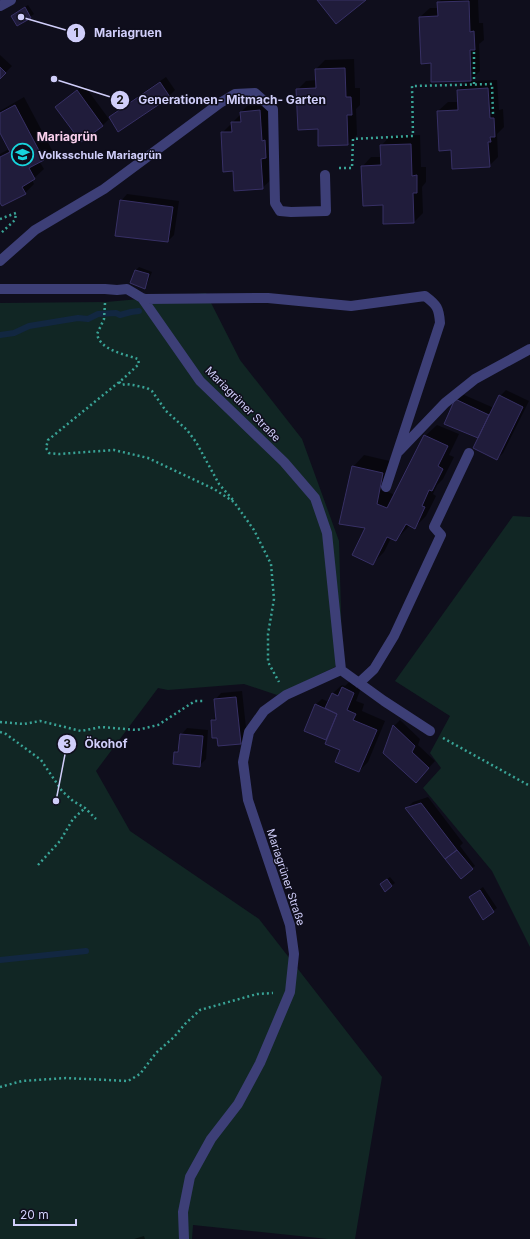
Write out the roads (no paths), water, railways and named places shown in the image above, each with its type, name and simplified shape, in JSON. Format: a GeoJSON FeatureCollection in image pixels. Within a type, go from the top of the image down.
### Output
{"type":"FeatureCollection","features":[{"type":"Feature","properties":{"kind":"street"},"geometry":{"type":"LineString","coordinates":[[0,6],[11,0]]}},
{"type":"Feature","properties":{"kind":"street"},"geometry":{"type":"LineString","coordinates":[[0,261],[35,230],[104,189],[220,103],[235,94],[255,93],[273,108],[275,203],[280,211],[326,211],[325,175]]}},
{"type":"Feature","properties":{"kind":"street","name":"Mariagrüner Straße"},"geometry":{"type":"LineString","coordinates":[[0,289],[127,289],[142,298],[200,381],[284,462],[315,498],[327,534],[341,670],[288,694],[264,711],[249,732],[243,762],[248,800],[290,924],[294,954],[290,992],[260,1063],[238,1104],[211,1139],[190,1177],[183,1212],[184,1239]]}},
{"type":"Feature","properties":{"kind":"street"},"geometry":{"type":"LineString","coordinates":[[142,298],[268,298],[351,306],[425,296],[433,302],[439,310],[440,323],[386,488]]}},
{"type":"Feature","properties":{"kind":"street"},"geometry":{"type":"LineString","coordinates":[[398,453],[445,403],[475,379],[530,349]]}},
{"type":"Feature","properties":{"kind":"street"},"geometry":{"type":"LineString","coordinates":[[359,682],[374,669],[394,636],[441,535],[434,527],[469,453]]}},
{"type":"Feature","properties":{"kind":"street"},"geometry":{"type":"LineString","coordinates":[[341,670],[430,730]]}},
{"type":"Feature","properties":{"kind":"waterway"},"geometry":{"type":"LineString","coordinates":[[0,335],[14,333],[29,326],[78,318],[88,319],[98,314],[116,313],[120,315],[139,311]]}},
{"type":"Feature","properties":{"kind":"waterway"},"geometry":{"type":"LineString","coordinates":[[0,960],[86,951]]}},
{"type":"Feature","properties":{"kind":"place","name":"Mariagruen"},"geometry":{"type":"Point","coordinates":[21,17]}},
{"type":"Feature","properties":{"kind":"place","name":"Generationen- Mitmach- Garten"},"geometry":{"type":"Point","coordinates":[54,79]}},
{"type":"Feature","properties":{"kind":"place","name":"Volksschule Mariagrün"},"geometry":{"type":"Point","coordinates":[23,155]}},
{"type":"Feature","properties":{"kind":"place","name":"Ökohof"},"geometry":{"type":"Point","coordinates":[56,801]}},
{"type":"Feature","properties":{"kind":"district","name":"Mariagrün"},"geometry":{"type":"Point","coordinates":[67,136]}}]}
